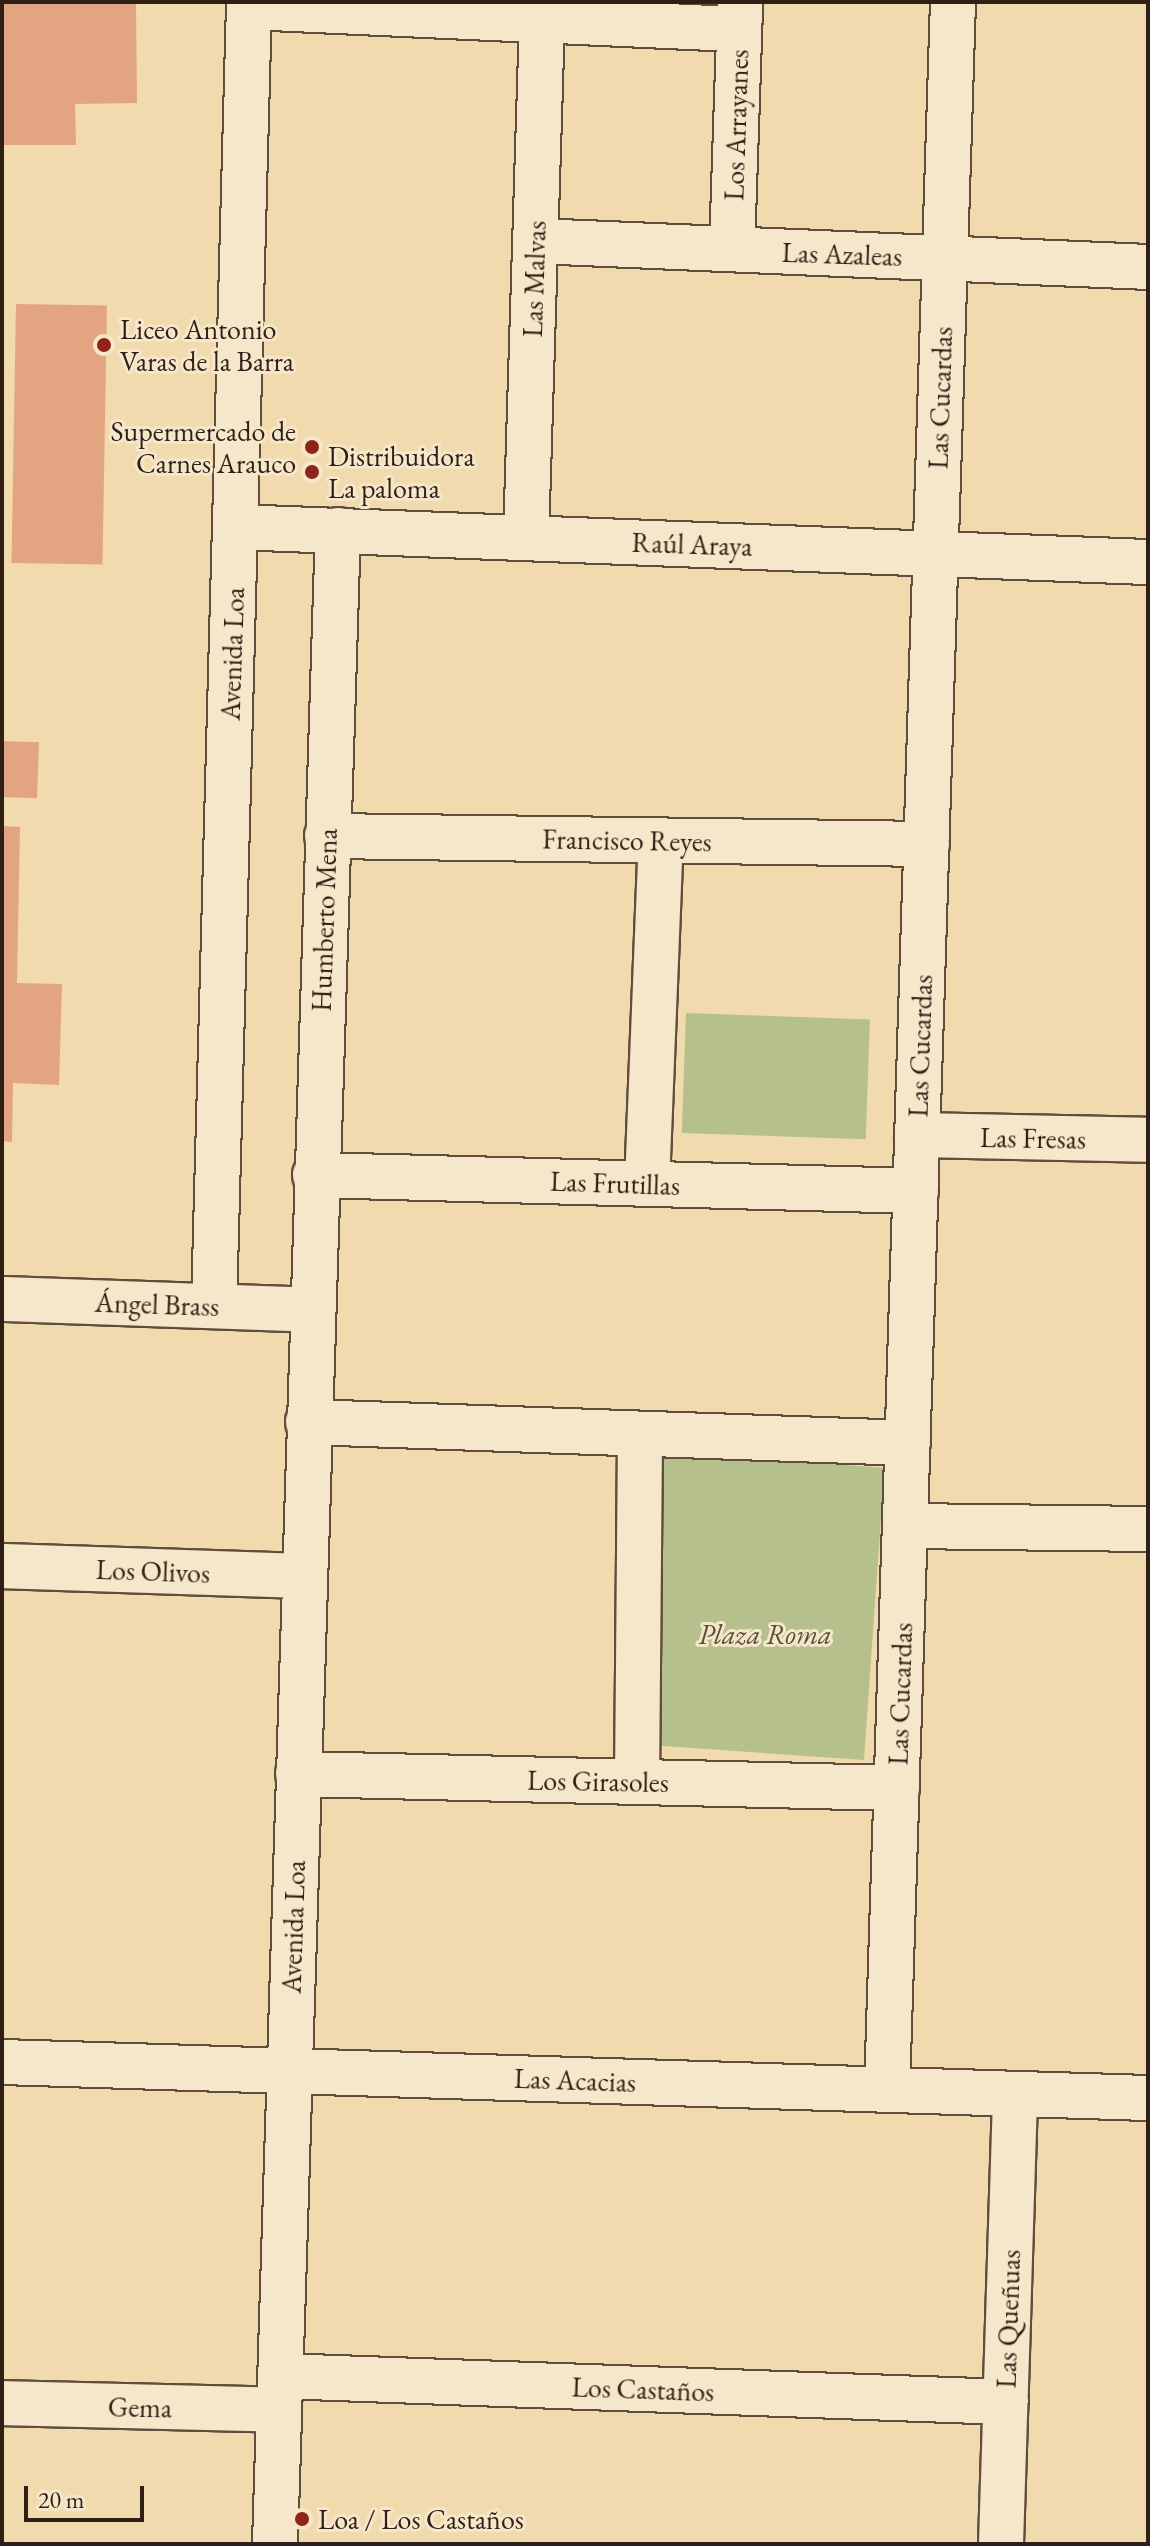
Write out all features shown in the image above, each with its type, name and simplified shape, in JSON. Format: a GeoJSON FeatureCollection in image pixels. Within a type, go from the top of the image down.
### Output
{"type":"FeatureCollection","features":[{"type":"Feature","properties":{"kind":"street","name":"Las Cucardas"},"geometry":{"type":"LineString","coordinates":[[887,2090],[953,2]]}},
{"type":"Feature","properties":{"kind":"street"},"geometry":{"type":"LineString","coordinates":[[249,5],[542,21],[739,16]]}},
{"type":"Feature","properties":{"kind":"street","name":"Avenida Loa"},"geometry":{"type":"LineString","coordinates":[[214,1306],[249,5]]}},
{"type":"Feature","properties":{"kind":"street","name":"Los Arrayanes"},"geometry":{"type":"LineString","coordinates":[[732,249],[739,16]]}},
{"type":"Feature","properties":{"kind":"street","name":"Las Malvas"},"geometry":{"type":"LineString","coordinates":[[526,538],[542,21]]}},
{"type":"Feature","properties":{"kind":"street","name":"Las Azaleas"},"geometry":{"type":"LineString","coordinates":[[536,241],[1148,267]]}},
{"type":"Feature","properties":{"kind":"street","name":"Raúl Araya"},"geometry":{"type":"LineString","coordinates":[[235,527],[1148,562]]}},
{"type":"Feature","properties":{"kind":"street","name":"Humberto Mena"},"geometry":{"type":"LineString","coordinates":[[311,1310],[338,530]]}},
{"type":"Feature","properties":{"kind":"street","name":"Francisco Reyes"},"geometry":{"type":"LineString","coordinates":[[327,836],[927,844]]}},
{"type":"Feature","properties":{"kind":"street"},"geometry":{"type":"LineString","coordinates":[[647,1184],[661,840]]}},
{"type":"Feature","properties":{"kind":"street","name":"Las Fresas"},"geometry":{"type":"LineString","coordinates":[[917,1135],[1148,1140]]}},
{"type":"Feature","properties":{"kind":"street","name":"Las Frutillas"},"geometry":{"type":"LineString","coordinates":[[315,1175],[916,1191]]}},
{"type":"Feature","properties":{"kind":"street","name":"Ángel Brass"},"geometry":{"type":"LineString","coordinates":[[2,1299],[311,1310]]}},
{"type":"Feature","properties":{"kind":"street","name":"Avenida Loa"},"geometry":{"type":"LineString","coordinates":[[275,2544],[311,1310]]}},
{"type":"Feature","properties":{"kind":"street"},"geometry":{"type":"LineString","coordinates":[[308,1422],[908,1443]]}},
{"type":"Feature","properties":{"kind":"street"},"geometry":{"type":"LineString","coordinates":[[637,1782],[640,1434]]}},
{"type":"Feature","properties":{"kind":"street"},"geometry":{"type":"LineString","coordinates":[[905,1526],[1148,1529]]}},
{"type":"Feature","properties":{"kind":"street","name":"Los Olivos"},"geometry":{"type":"LineString","coordinates":[[2,1566],[304,1576]]}},
{"type":"Feature","properties":{"kind":"street","name":"Los Girasoles"},"geometry":{"type":"LineString","coordinates":[[298,1774],[897,1788]]}},
{"type":"Feature","properties":{"kind":"street","name":"Las Acacias"},"geometry":{"type":"LineString","coordinates":[[2,2062],[1148,2098]]}},
{"type":"Feature","properties":{"kind":"street"},"geometry":{"type":"LineString","coordinates":[[1148,2074],[1148,2098]]}},
{"type":"Feature","properties":{"kind":"street","name":"Las Queñuas"},"geometry":{"type":"LineString","coordinates":[[1001,2544],[1015,2094]]}},
{"type":"Feature","properties":{"kind":"street","name":"Los Castaños"},"geometry":{"type":"LineString","coordinates":[[280,2393],[1006,2402]]}},
{"type":"Feature","properties":{"kind":"street","name":"Gema"},"geometry":{"type":"LineString","coordinates":[[2,2403],[280,2393]]}},
{"type":"Feature","properties":{"kind":"green space"},"geometry":{"type":"Polygon","coordinates":[[[686,1013],[870,1019],[866,1139],[682,1133],[686,1013]]]}},
{"type":"Feature","properties":{"kind":"green space","name":"Plaza Roma"},"geometry":{"type":"Polygon","coordinates":[[[659,1452],[884,1468],[864,1760],[639,1744],[659,1452]]]}},
{"type":"Feature","properties":{"kind":"building"},"geometry":{"type":"Polygon","coordinates":[[[2,2],[136,2],[137,103],[75,104],[76,145],[2,145],[2,2]]]}},
{"type":"Feature","properties":{"kind":"building"},"geometry":{"type":"Polygon","coordinates":[[[16,304],[107,306],[102,565],[11,563],[16,304]]]}},
{"type":"Feature","properties":{"kind":"building"},"geometry":{"type":"Polygon","coordinates":[[[2,741],[39,742],[37,798],[2,797],[2,741]]]}},
{"type":"Feature","properties":{"kind":"building"},"geometry":{"type":"Polygon","coordinates":[[[2,826],[20,827],[17,983],[62,984],[59,1085],[13,1083],[12,1142],[2,1141],[2,826]]]}},
{"type":"Feature","properties":{"kind":"place","name":"Liceo Antonio Varas de la Barra"},"geometry":{"type":"Point","coordinates":[104,345]}},
{"type":"Feature","properties":{"kind":"place","name":"Supermercado de Carnes Arauco"},"geometry":{"type":"Point","coordinates":[312,447]}},
{"type":"Feature","properties":{"kind":"place","name":"Distribuidora La paloma"},"geometry":{"type":"Point","coordinates":[312,472]}},
{"type":"Feature","properties":{"kind":"place","name":"Loa / Los Castaños"},"geometry":{"type":"Point","coordinates":[302,2519]}}]}
